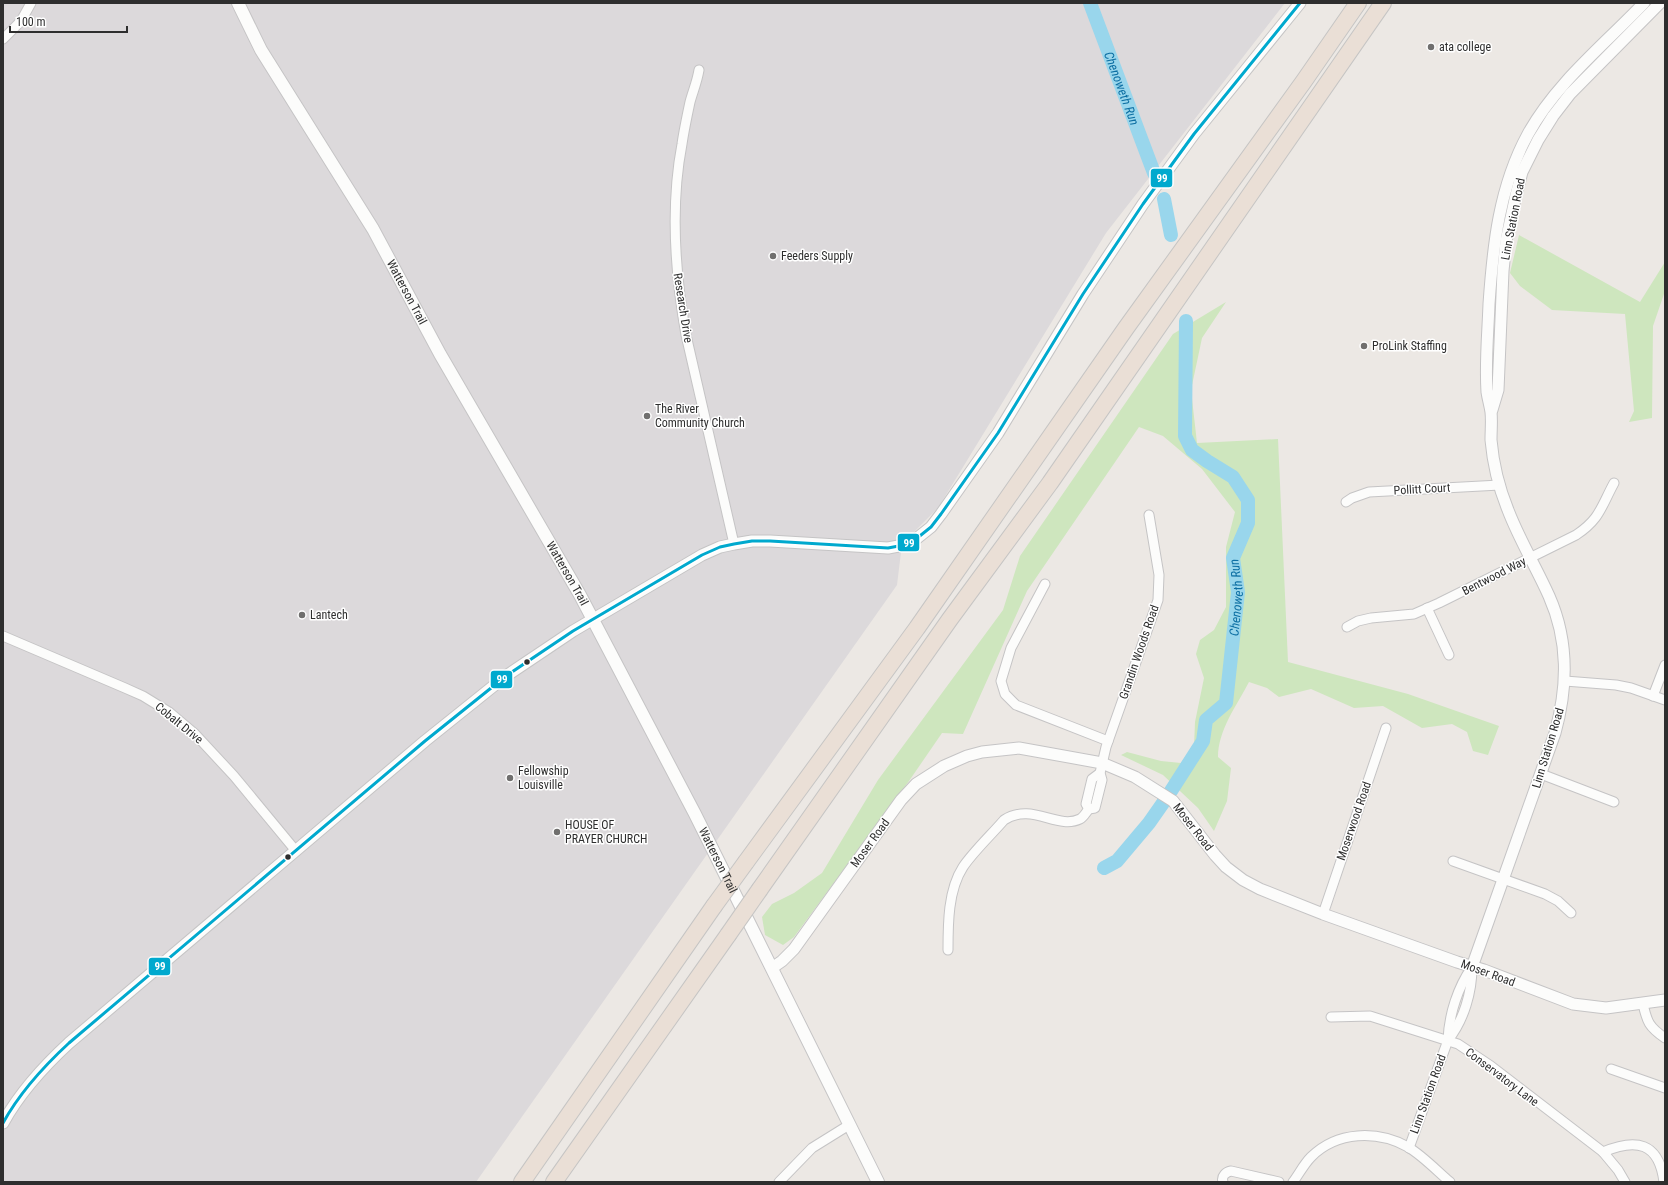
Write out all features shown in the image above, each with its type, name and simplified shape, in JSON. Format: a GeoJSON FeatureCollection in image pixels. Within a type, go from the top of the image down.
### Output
{"type":"FeatureCollection","features":[{"type":"Feature","properties":{"kind":"highway"},"geometry":{"type":"LineString","coordinates":[[522,1182],[714,906],[917,628],[1126,328],[1358,3]]}},
{"type":"Feature","properties":{"kind":"highway"},"geometry":{"type":"LineString","coordinates":[[554,1182],[950,619],[1050,483],[1384,3]]}},
{"type":"Feature","properties":{"kind":"main road","name":"Watterson Trail"},"geometry":{"type":"LineString","coordinates":[[238,3],[261,50],[373,229],[440,354],[580,595],[692,806],[878,1182]]}},
{"type":"Feature","properties":{"kind":"street"},"geometry":{"type":"LineString","coordinates":[[3,39],[21,21],[31,3]]}},
{"type":"Feature","properties":{"kind":"street"},"geometry":{"type":"LineString","coordinates":[[3,1124],[22,1092],[54,1056],[425,741],[527,661],[572,631],[702,555],[734,544],[752,541],[770,541],[888,548],[904,545],[924,533],[941,514],[998,433],[1083,294],[1143,204],[1194,134],[1300,3]]}},
{"type":"Feature","properties":{"kind":"street","name":"Linn Station Road"},"geometry":{"type":"LineString","coordinates":[[1409,1148],[1448,1040],[1457,1028],[1472,985],[1472,967],[1502,879],[1541,774],[1560,715],[1565,681],[1565,656],[1558,618],[1508,511],[1500,485],[1491,440],[1491,413],[1487,394],[1487,375],[1491,270],[1499,216],[1511,168],[1528,134],[1544,109],[1561,86],[1644,3]]}},
{"type":"Feature","properties":{"kind":"street","name":"Linn Station Road"},"geometry":{"type":"LineString","coordinates":[[1491,413],[1498,390],[1502,276],[1506,241],[1522,172],[1553,116],[1570,94],[1660,3]]}},
{"type":"Feature","properties":{"kind":"street","name":"Research Drive"},"geometry":{"type":"LineString","coordinates":[[699,70],[697,83],[690,102],[678,169],[675,227],[677,272],[686,336],[734,544]]}},
{"type":"Feature","properties":{"kind":"street","name":"Bentwood Way"},"geometry":{"type":"LineString","coordinates":[[1347,627],[1371,618],[1408,615],[1427,608],[1576,535],[1586,528],[1601,510],[1614,483]]}},
{"type":"Feature","properties":{"kind":"street","name":"Pollitt Court"},"geometry":{"type":"LineString","coordinates":[[1346,502],[1352,498],[1369,492],[1500,485]]}},
{"type":"Feature","properties":{"kind":"street","name":"Grandin Woods Road"},"geometry":{"type":"LineString","coordinates":[[948,950],[950,906],[955,887],[963,867],[1004,820],[1012,815],[1032,813],[1070,822],[1082,818],[1089,809],[1086,804],[1092,779],[1101,768],[1108,742],[1158,600],[1159,575],[1149,515]]}},
{"type":"Feature","properties":{"kind":"street"},"geometry":{"type":"LineString","coordinates":[[1045,584],[1012,648],[1001,681],[1002,687],[1005,694],[1016,705],[1108,742]]}},
{"type":"Feature","properties":{"kind":"street"},"geometry":{"type":"LineString","coordinates":[[1427,608],[1449,655]]}},
{"type":"Feature","properties":{"kind":"street","name":"Cobalt Drive"},"geometry":{"type":"LineString","coordinates":[[3,636],[125,688],[169,712],[211,750],[296,851]]}},
{"type":"Feature","properties":{"kind":"street"},"geometry":{"type":"LineString","coordinates":[[1653,696],[1665,665]]}},
{"type":"Feature","properties":{"kind":"street"},"geometry":{"type":"LineString","coordinates":[[1565,681],[1616,685],[1631,688],[1665,700]]}},
{"type":"Feature","properties":{"kind":"street","name":"Moserwood Road"},"geometry":{"type":"LineString","coordinates":[[1323,914],[1386,728]]}},
{"type":"Feature","properties":{"kind":"street","name":"Moser Road"},"geometry":{"type":"LineString","coordinates":[[772,968],[794,949],[901,800],[916,784],[934,771],[967,756],[997,750],[1019,748],[1134,777],[1173,801],[1215,855],[1226,867],[1243,880],[1260,889],[1323,914],[1472,967],[1559,1000],[1582,1006],[1606,1008],[1665,1000]]}},
{"type":"Feature","properties":{"kind":"street"},"geometry":{"type":"LineString","coordinates":[[1541,774],[1614,802]]}},
{"type":"Feature","properties":{"kind":"street"},"geometry":{"type":"LineString","coordinates":[[1453,861],[1552,897],[1571,913]]}},
{"type":"Feature","properties":{"kind":"street"},"geometry":{"type":"LineString","coordinates":[[1644,1004],[1647,1020],[1650,1026],[1665,1038]]}},
{"type":"Feature","properties":{"kind":"street","name":"Conservatory Lane"},"geometry":{"type":"LineString","coordinates":[[1331,1017],[1370,1016],[1458,1044],[1491,1066],[1603,1152],[1618,1170],[1625,1182]]}},
{"type":"Feature","properties":{"kind":"street"},"geometry":{"type":"LineString","coordinates":[[1611,1069],[1665,1088]]}},
{"type":"Feature","properties":{"kind":"street"},"geometry":{"type":"LineString","coordinates":[[779,1182],[812,1148],[849,1125]]}},
{"type":"Feature","properties":{"kind":"street"},"geometry":{"type":"LineString","coordinates":[[1293,1182],[1311,1157],[1324,1147],[1338,1140],[1357,1136],[1376,1136],[1389,1139],[1409,1148],[1450,1182]]}},
{"type":"Feature","properties":{"kind":"street"},"geometry":{"type":"LineString","coordinates":[[1603,1152],[1618,1146],[1638,1144],[1648,1149],[1656,1157],[1662,1170],[1664,1182]]}},
{"type":"Feature","properties":{"kind":"street"},"geometry":{"type":"LineString","coordinates":[[1223,1182],[1223,1176],[1227,1172],[1231,1171],[1279,1182]]}},
{"type":"Feature","properties":{"kind":"shaded area"},"geometry":{"type":"Polygon","coordinates":[[[3,3],[1285,3],[1106,233],[938,508],[902,544],[897,585],[476,1182],[3,1182],[3,3]]]}},
{"type":"Feature","properties":{"kind":"green space"},"geometry":{"type":"Polygon","coordinates":[[[1519,235],[1640,302],[1665,262],[1665,291],[1653,326],[1652,418],[1629,422],[1634,411],[1625,314],[1552,310],[1520,286],[1510,273],[1519,235]]]}},
{"type":"Feature","properties":{"kind":"green space"},"geometry":{"type":"Polygon","coordinates":[[[1226,302],[1202,338],[1191,390],[1197,443],[1278,439],[1288,662],[1408,694],[1499,726],[1488,755],[1473,751],[1467,732],[1452,724],[1422,728],[1383,706],[1354,708],[1311,689],[1279,697],[1267,688],[1249,682],[1229,718],[1221,737],[1218,757],[1231,768],[1227,801],[1214,831],[1198,808],[1163,775],[1121,755],[1127,752],[1161,761],[1181,763],[1194,747],[1195,722],[1204,678],[1196,654],[1200,640],[1214,630],[1226,607],[1226,547],[1235,512],[1202,469],[1163,436],[1139,427],[1027,591],[963,734],[942,733],[909,781],[794,937],[783,945],[765,935],[762,917],[772,904],[794,893],[822,873],[878,780],[1003,610],[1020,556],[1173,334],[1226,302]]]}},
{"type":"Feature","properties":{"kind":"waterway","name":"Chenoweth Run"},"geometry":{"type":"LineString","coordinates":[[1090,3],[1154,173]]}},
{"type":"Feature","properties":{"kind":"waterway","name":"Chenoweth Run"},"geometry":{"type":"LineString","coordinates":[[1164,199],[1171,235]]}},
{"type":"Feature","properties":{"kind":"waterway","name":"Chenoweth Run"},"geometry":{"type":"LineString","coordinates":[[1171,791],[1203,741],[1206,720],[1226,703],[1238,592],[1233,558],[1248,523],[1248,500],[1233,477],[1192,450],[1185,436],[1186,321]]}},
{"type":"Feature","properties":{"kind":"waterway","name":"Chenoweth Run"},"geometry":{"type":"LineString","coordinates":[[1104,868],[1117,861],[1149,823],[1163,803]]}},
{"type":"Feature","properties":{"kind":"transit line","name":"99"},"geometry":{"type":"LineString","coordinates":[[3,1123],[33,1080],[69,1043],[425,741],[506,676],[573,631],[702,555],[720,547],[752,541],[770,541],[888,548],[904,545],[916,539],[931,527],[998,433],[1083,294],[1143,204],[1194,134],[1300,3]]}},
{"type":"Feature","properties":{"kind":"place","name":"ata college"},"geometry":{"type":"Point","coordinates":[1431,47]}},
{"type":"Feature","properties":{"kind":"place","name":"Feeders Supply"},"geometry":{"type":"Point","coordinates":[773,256]}},
{"type":"Feature","properties":{"kind":"place","name":"ProLink Staffing"},"geometry":{"type":"Point","coordinates":[1364,346]}},
{"type":"Feature","properties":{"kind":"place","name":"The River Community Church"},"geometry":{"type":"Point","coordinates":[647,416]}},
{"type":"Feature","properties":{"kind":"place","name":"Lantech"},"geometry":{"type":"Point","coordinates":[302,615]}},
{"type":"Feature","properties":{"kind":"place","name":"Fellowship Louisville"},"geometry":{"type":"Point","coordinates":[510,778]}},
{"type":"Feature","properties":{"kind":"place","name":"HOUSE OF PRAYER CHURCH"},"geometry":{"type":"Point","coordinates":[557,832]}}]}
